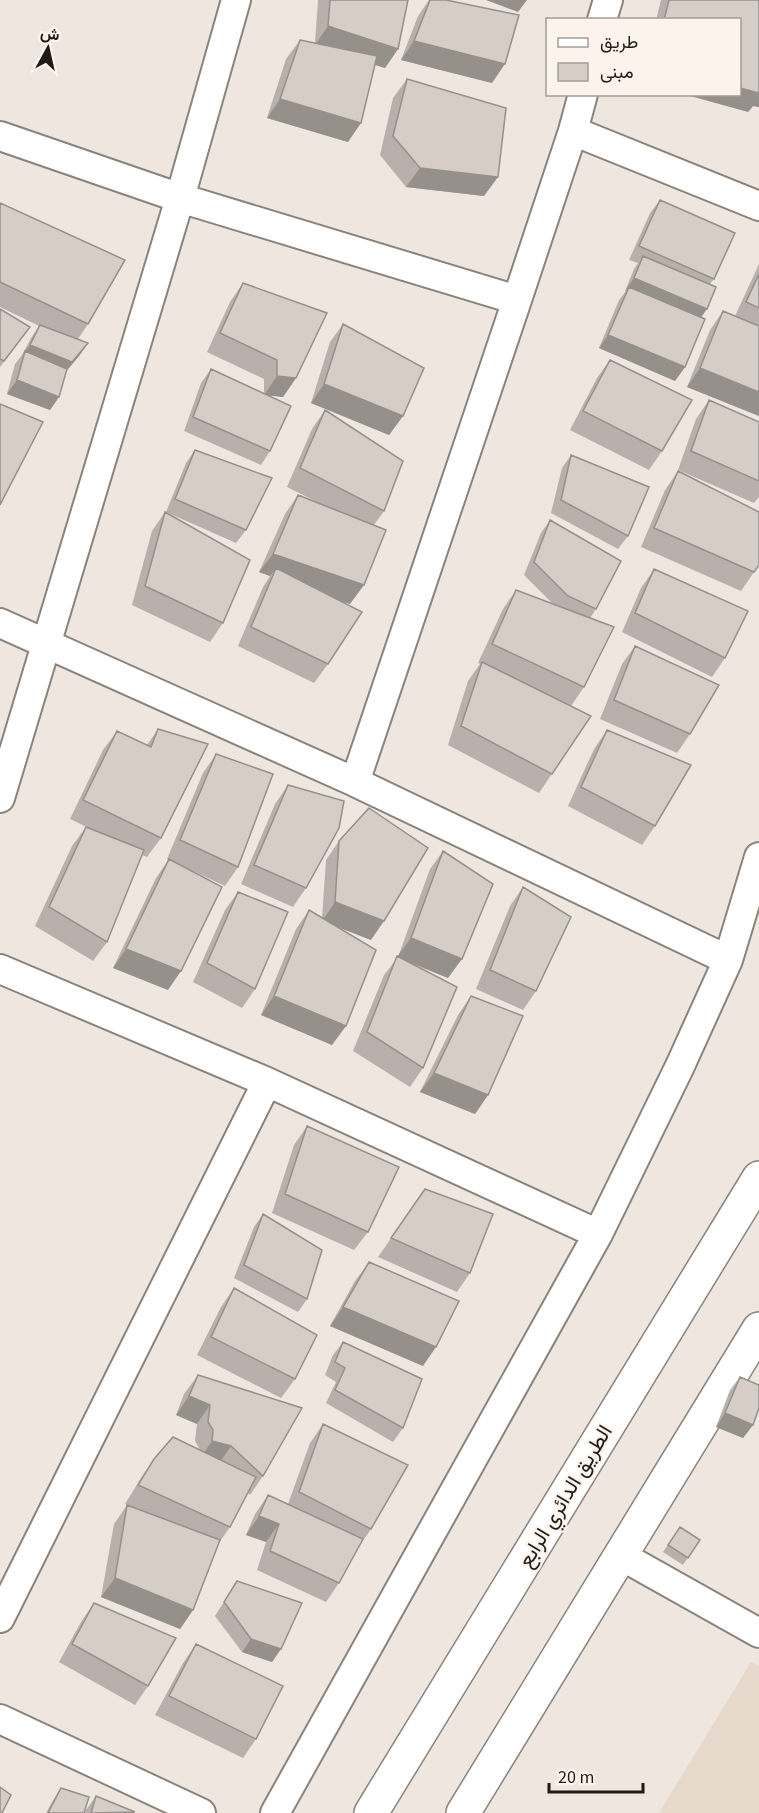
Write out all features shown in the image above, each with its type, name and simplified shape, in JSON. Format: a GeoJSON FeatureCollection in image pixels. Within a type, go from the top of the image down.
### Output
{"type":"FeatureCollection","features":[{"type":"Feature","properties":{"kind":"main road","name":"الطريق الدائري الرابع"},"geometry":{"type":"LineString","coordinates":[[371,1813],[759,1178]]}},
{"type":"Feature","properties":{"kind":"main road"},"geometry":{"type":"LineString","coordinates":[[463,1813],[759,1329]]}},
{"type":"Feature","properties":{"kind":"street"},"geometry":{"type":"LineString","coordinates":[[0,798],[180,198],[236,0]]}},
{"type":"Feature","properties":{"kind":"street"},"geometry":{"type":"LineString","coordinates":[[603,18],[608,0]]}},
{"type":"Feature","properties":{"kind":"street"},"geometry":{"type":"LineString","coordinates":[[356,782],[518,300],[582,96]]}},
{"type":"Feature","properties":{"kind":"street"},"geometry":{"type":"LineString","coordinates":[[573,131],[759,206]]}},
{"type":"Feature","properties":{"kind":"street"},"geometry":{"type":"LineString","coordinates":[[0,136],[180,198],[518,300]]}},
{"type":"Feature","properties":{"kind":"street"},"geometry":{"type":"LineString","coordinates":[[0,623],[356,782],[728,960]]}},
{"type":"Feature","properties":{"kind":"street"},"geometry":{"type":"LineString","coordinates":[[276,1813],[598,1234],[680,1066],[728,960],[759,857]]}},
{"type":"Feature","properties":{"kind":"street"},"geometry":{"type":"LineString","coordinates":[[0,969],[267,1082],[598,1234]]}},
{"type":"Feature","properties":{"kind":"street"},"geometry":{"type":"LineString","coordinates":[[0,1618],[267,1082]]}},
{"type":"Feature","properties":{"kind":"street"},"geometry":{"type":"LineString","coordinates":[[620,1555],[759,1633]]}},
{"type":"Feature","properties":{"kind":"street"},"geometry":{"type":"LineString","coordinates":[[0,1719],[201,1813]]}},
{"type":"Feature","properties":{"kind":"shaded area"},"geometry":{"type":"Polygon","coordinates":[[[751,1662],[759,1666],[759,1813],[659,1813],[751,1662]]]}},
{"type":"Feature","properties":{"kind":"building"},"geometry":{"type":"Polygon","coordinates":[[[330,0],[408,0],[398,49],[328,26],[330,0]]]}},
{"type":"Feature","properties":{"kind":"building"},"geometry":{"type":"Polygon","coordinates":[[[430,0],[446,0],[519,15],[505,64],[414,41],[430,0]]]}},
{"type":"Feature","properties":{"kind":"building"},"geometry":{"type":"Polygon","coordinates":[[[669,0],[759,0],[759,93],[741,88],[741,18],[664,18],[669,0]]]}},
{"type":"Feature","properties":{"kind":"building"},"geometry":{"type":"Polygon","coordinates":[[[300,40],[377,56],[361,123],[280,99],[300,40]]]}},
{"type":"Feature","properties":{"kind":"building"},"geometry":{"type":"Polygon","coordinates":[[[407,79],[506,108],[498,177],[420,168],[393,136],[407,79]]]}},
{"type":"Feature","properties":{"kind":"building"},"geometry":{"type":"Polygon","coordinates":[[[660,200],[735,233],[714,279],[639,246],[660,200]]]}},
{"type":"Feature","properties":{"kind":"building"},"geometry":{"type":"Polygon","coordinates":[[[0,203],[125,260],[88,324],[0,282],[0,203]]]}},
{"type":"Feature","properties":{"kind":"building"},"geometry":{"type":"Polygon","coordinates":[[[643,256],[716,287],[707,309],[634,278],[643,256]]]}},
{"type":"Feature","properties":{"kind":"building"},"geometry":{"type":"Polygon","coordinates":[[[759,274],[759,308],[746,302],[759,274]]]}},
{"type":"Feature","properties":{"kind":"building"},"geometry":{"type":"Polygon","coordinates":[[[243,283],[327,313],[296,378],[277,376],[277,360],[220,333],[243,283]]]}},
{"type":"Feature","properties":{"kind":"building"},"geometry":{"type":"Polygon","coordinates":[[[629,287],[705,319],[685,367],[608,335],[629,287]]]}},
{"type":"Feature","properties":{"kind":"building"},"geometry":{"type":"Polygon","coordinates":[[[0,309],[30,327],[4,361],[0,359],[0,309]]]}},
{"type":"Feature","properties":{"kind":"building"},"geometry":{"type":"Polygon","coordinates":[[[723,311],[759,326],[759,392],[700,368],[723,311]]]}},
{"type":"Feature","properties":{"kind":"building"},"geometry":{"type":"Polygon","coordinates":[[[343,324],[424,368],[403,416],[324,384],[343,324]]]}},
{"type":"Feature","properties":{"kind":"building"},"geometry":{"type":"Polygon","coordinates":[[[40,325],[88,343],[72,362],[30,345],[40,325]]]}},
{"type":"Feature","properties":{"kind":"building"},"geometry":{"type":"Polygon","coordinates":[[[25,351],[67,369],[59,397],[17,380],[25,351]]]}},
{"type":"Feature","properties":{"kind":"building"},"geometry":{"type":"Polygon","coordinates":[[[610,360],[692,400],[662,451],[583,411],[610,360]]]}},
{"type":"Feature","properties":{"kind":"building"},"geometry":{"type":"Polygon","coordinates":[[[211,369],[291,406],[270,451],[193,417],[211,369]]]}},
{"type":"Feature","properties":{"kind":"building"},"geometry":{"type":"Polygon","coordinates":[[[709,400],[759,422],[759,481],[691,451],[709,400]]]}},
{"type":"Feature","properties":{"kind":"building"},"geometry":{"type":"Polygon","coordinates":[[[0,404],[43,422],[0,505],[0,404]]]}},
{"type":"Feature","properties":{"kind":"building"},"geometry":{"type":"Polygon","coordinates":[[[325,410],[403,461],[384,511],[300,468],[325,410]]]}},
{"type":"Feature","properties":{"kind":"building"},"geometry":{"type":"Polygon","coordinates":[[[195,450],[272,478],[246,530],[175,499],[195,450]]]}},
{"type":"Feature","properties":{"kind":"building"},"geometry":{"type":"Polygon","coordinates":[[[571,455],[649,487],[628,536],[561,500],[571,455]]]}},
{"type":"Feature","properties":{"kind":"building"},"geometry":{"type":"Polygon","coordinates":[[[678,471],[759,512],[759,565],[754,572],[654,528],[678,471]]]}},
{"type":"Feature","properties":{"kind":"building"},"geometry":{"type":"Polygon","coordinates":[[[298,495],[386,530],[364,585],[273,554],[298,495]]]}},
{"type":"Feature","properties":{"kind":"building"},"geometry":{"type":"Polygon","coordinates":[[[165,512],[250,560],[223,623],[145,586],[165,512]]]}},
{"type":"Feature","properties":{"kind":"building"},"geometry":{"type":"Polygon","coordinates":[[[550,520],[621,561],[596,609],[568,596],[534,562],[550,520]]]}},
{"type":"Feature","properties":{"kind":"building"},"geometry":{"type":"Polygon","coordinates":[[[276,568],[362,612],[328,664],[251,627],[276,568]]]}},
{"type":"Feature","properties":{"kind":"building"},"geometry":{"type":"Polygon","coordinates":[[[654,569],[748,611],[725,658],[635,613],[654,569]]]}},
{"type":"Feature","properties":{"kind":"building"},"geometry":{"type":"Polygon","coordinates":[[[516,590],[614,627],[584,687],[492,644],[516,590]]]}},
{"type":"Feature","properties":{"kind":"building"},"geometry":{"type":"Polygon","coordinates":[[[635,646],[719,685],[690,734],[614,700],[635,646]]]}},
{"type":"Feature","properties":{"kind":"building"},"geometry":{"type":"Polygon","coordinates":[[[482,662],[591,716],[552,774],[461,726],[482,662]]]}},
{"type":"Feature","properties":{"kind":"building"},"geometry":{"type":"Polygon","coordinates":[[[158,729],[208,744],[161,838],[83,800],[117,731],[151,747],[158,729]]]}},
{"type":"Feature","properties":{"kind":"building"},"geometry":{"type":"Polygon","coordinates":[[[607,730],[691,765],[655,826],[581,787],[607,730]]]}},
{"type":"Feature","properties":{"kind":"building"},"geometry":{"type":"Polygon","coordinates":[[[216,754],[273,774],[238,867],[180,840],[216,754]]]}},
{"type":"Feature","properties":{"kind":"building"},"geometry":{"type":"Polygon","coordinates":[[[288,785],[344,801],[339,828],[306,888],[254,865],[288,785]]]}},
{"type":"Feature","properties":{"kind":"building"},"geometry":{"type":"Polygon","coordinates":[[[369,808],[428,848],[384,921],[335,902],[339,841],[369,808]]]}},
{"type":"Feature","properties":{"kind":"building"},"geometry":{"type":"Polygon","coordinates":[[[86,827],[144,850],[107,942],[49,907],[86,827]]]}},
{"type":"Feature","properties":{"kind":"building"},"geometry":{"type":"Polygon","coordinates":[[[443,851],[493,884],[462,959],[411,938],[443,851]]]}},
{"type":"Feature","properties":{"kind":"building"},"geometry":{"type":"Polygon","coordinates":[[[169,859],[222,887],[181,971],[126,949],[169,859]]]}},
{"type":"Feature","properties":{"kind":"building"},"geometry":{"type":"Polygon","coordinates":[[[523,887],[571,917],[536,991],[490,970],[523,887]]]}},
{"type":"Feature","properties":{"kind":"building"},"geometry":{"type":"Polygon","coordinates":[[[238,892],[288,912],[255,989],[207,963],[238,892]]]}},
{"type":"Feature","properties":{"kind":"building"},"geometry":{"type":"Polygon","coordinates":[[[309,910],[376,950],[346,1026],[274,996],[309,910]]]}},
{"type":"Feature","properties":{"kind":"building"},"geometry":{"type":"Polygon","coordinates":[[[397,956],[457,987],[423,1068],[367,1032],[397,956]]]}},
{"type":"Feature","properties":{"kind":"building"},"geometry":{"type":"Polygon","coordinates":[[[471,996],[523,1016],[488,1095],[434,1073],[471,996]]]}},
{"type":"Feature","properties":{"kind":"building"},"geometry":{"type":"Polygon","coordinates":[[[307,1126],[399,1167],[368,1232],[285,1194],[307,1126]]]}},
{"type":"Feature","properties":{"kind":"building"},"geometry":{"type":"Polygon","coordinates":[[[425,1189],[493,1214],[470,1273],[391,1238],[425,1189]]]}},
{"type":"Feature","properties":{"kind":"building"},"geometry":{"type":"Polygon","coordinates":[[[263,1214],[322,1250],[307,1299],[244,1265],[263,1214]]]}},
{"type":"Feature","properties":{"kind":"building"},"geometry":{"type":"Polygon","coordinates":[[[369,1262],[459,1301],[436,1347],[343,1307],[369,1262]]]}},
{"type":"Feature","properties":{"kind":"building"},"geometry":{"type":"Polygon","coordinates":[[[234,1288],[317,1335],[295,1379],[211,1337],[234,1288]]]}},
{"type":"Feature","properties":{"kind":"building"},"geometry":{"type":"Polygon","coordinates":[[[343,1342],[422,1379],[403,1428],[335,1390],[345,1368],[335,1362],[343,1342]]]}},
{"type":"Feature","properties":{"kind":"building"},"geometry":{"type":"Polygon","coordinates":[[[198,1375],[302,1408],[263,1476],[231,1446],[212,1441],[213,1430],[208,1422],[210,1405],[189,1396],[198,1375]]]}},
{"type":"Feature","properties":{"kind":"building"},"geometry":{"type":"Polygon","coordinates":[[[740,1377],[759,1385],[759,1408],[753,1425],[725,1413],[740,1377]]]}},
{"type":"Feature","properties":{"kind":"building"},"geometry":{"type":"Polygon","coordinates":[[[323,1424],[408,1465],[371,1529],[299,1492],[323,1424]]]}},
{"type":"Feature","properties":{"kind":"building"},"geometry":{"type":"Polygon","coordinates":[[[173,1437],[256,1477],[230,1527],[138,1485],[154,1459],[173,1437]]]}},
{"type":"Feature","properties":{"kind":"building"},"geometry":{"type":"Polygon","coordinates":[[[268,1495],[363,1539],[339,1583],[270,1551],[279,1524],[259,1516],[268,1495]]]}},
{"type":"Feature","properties":{"kind":"building"},"geometry":{"type":"Polygon","coordinates":[[[127,1505],[220,1540],[193,1610],[115,1578],[127,1505]]]}},
{"type":"Feature","properties":{"kind":"building"},"geometry":{"type":"Polygon","coordinates":[[[680,1527],[700,1540],[688,1558],[668,1545],[680,1527]]]}},
{"type":"Feature","properties":{"kind":"building"},"geometry":{"type":"Polygon","coordinates":[[[237,1581],[302,1603],[281,1649],[251,1639],[224,1602],[237,1581]]]}},
{"type":"Feature","properties":{"kind":"building"},"geometry":{"type":"Polygon","coordinates":[[[94,1603],[176,1638],[148,1686],[72,1644],[94,1603]]]}},
{"type":"Feature","properties":{"kind":"building"},"geometry":{"type":"Polygon","coordinates":[[[196,1644],[283,1686],[256,1739],[169,1696],[196,1644]]]}},
{"type":"Feature","properties":{"kind":"building"},"geometry":{"type":"Polygon","coordinates":[[[0,1787],[11,1795],[2,1813],[0,1813],[0,1787]]]}},
{"type":"Feature","properties":{"kind":"building"},"geometry":{"type":"Polygon","coordinates":[[[61,1788],[89,1797],[84,1813],[48,1813],[61,1788]]]}},
{"type":"Feature","properties":{"kind":"building"},"geometry":{"type":"Polygon","coordinates":[[[96,1796],[135,1812],[91,1813],[96,1796]]]}}]}
